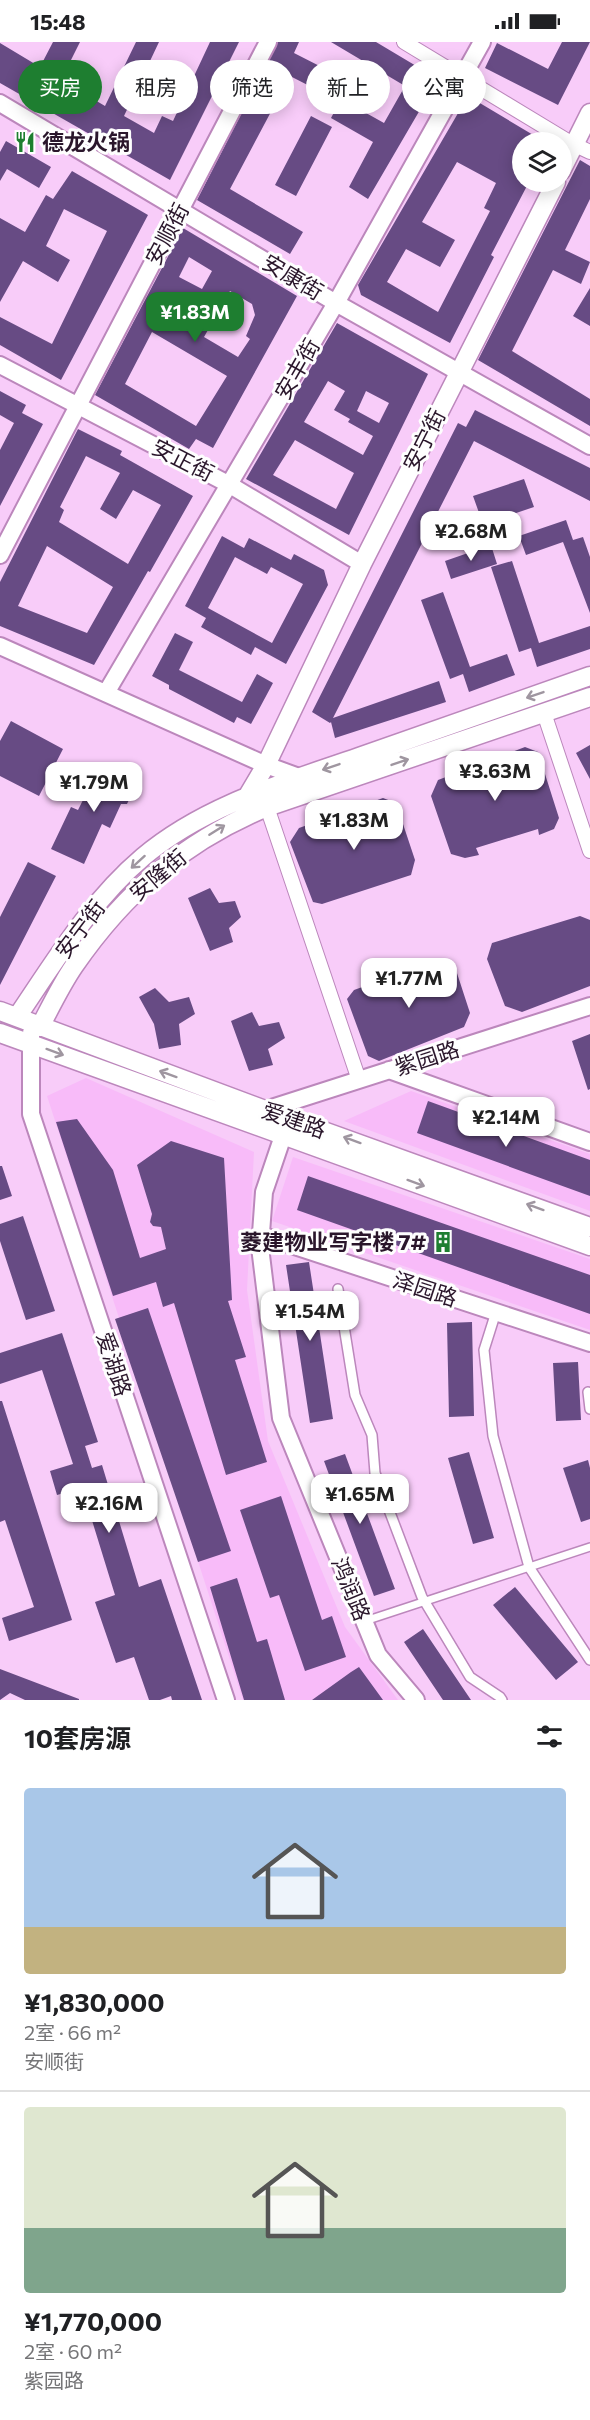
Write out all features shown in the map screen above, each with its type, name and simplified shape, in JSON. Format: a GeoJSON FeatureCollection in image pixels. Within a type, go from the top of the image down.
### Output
{"type":"FeatureCollection","features":[{"type":"Feature","properties":{"kind":"main road"},"geometry":{"type":"LineString","coordinates":[[582,148],[590,113]]}},
{"type":"Feature","properties":{"kind":"main road","name":"安宁街"},"geometry":{"type":"LineString","coordinates":[[247,797],[266,765],[362,564],[551,192]]}},
{"type":"Feature","properties":{"kind":"main road"},"geometry":{"type":"LineString","coordinates":[[300,777],[590,676]]}},
{"type":"Feature","properties":{"kind":"main road","name":"安隆街"},"geometry":{"type":"LineString","coordinates":[[22,1019],[74,967],[102,929],[148,878],[196,843],[231,822],[267,807],[590,697]]}},
{"type":"Feature","properties":{"kind":"main road","name":"安宁街"},"geometry":{"type":"LineString","coordinates":[[22,1019],[77,929],[118,880],[165,840],[205,815],[300,777]]}},
{"type":"Feature","properties":{"kind":"main road","name":"爱建路"},"geometry":{"type":"LineString","coordinates":[[22,1019],[265,1110],[590,1227]]}},
{"type":"Feature","properties":{"kind":"main road","name":"爱建路"},"geometry":{"type":"LineString","coordinates":[[0,1033],[590,1246]]}},
{"type":"Feature","properties":{"kind":"street","name":"安顺街"},"geometry":{"type":"LineString","coordinates":[[0,555],[268,42]]}},
{"type":"Feature","properties":{"kind":"street"},"geometry":{"type":"LineString","coordinates":[[404,42],[435,60]]}},
{"type":"Feature","properties":{"kind":"street","name":"安丰街"},"geometry":{"type":"LineString","coordinates":[[472,60],[482,42]]}},
{"type":"Feature","properties":{"kind":"street"},"geometry":{"type":"LineString","coordinates":[[486,90],[582,148]]}},
{"type":"Feature","properties":{"kind":"street","name":"安康街"},"geometry":{"type":"LineString","coordinates":[[0,103],[336,303],[590,446]]}},
{"type":"Feature","properties":{"kind":"street","name":"安丰街"},"geometry":{"type":"LineString","coordinates":[[106,693],[336,303],[442,114]]}},
{"type":"Feature","properties":{"kind":"street","name":"安正街"},"geometry":{"type":"LineString","coordinates":[[0,365],[230,485],[362,564]]}},
{"type":"Feature","properties":{"kind":"street"},"geometry":{"type":"LineString","coordinates":[[0,646],[266,765],[328,787]]}},
{"type":"Feature","properties":{"kind":"street"},"geometry":{"type":"LineString","coordinates":[[544,713],[590,851]]}},
{"type":"Feature","properties":{"kind":"street"},"geometry":{"type":"LineString","coordinates":[[267,807],[359,1080]]}},
{"type":"Feature","properties":{"kind":"street","name":"紫园路"},"geometry":{"type":"LineString","coordinates":[[265,1110],[590,1006]]}},
{"type":"Feature","properties":{"kind":"street","name":"爱湖路"},"geometry":{"type":"LineString","coordinates":[[22,1019],[31,1043],[32,1114],[226,1700]]}},
{"type":"Feature","properties":{"kind":"street"},"geometry":{"type":"LineString","coordinates":[[389,1070],[590,1142]]}},
{"type":"Feature","properties":{"kind":"street","name":"鸿润路"},"geometry":{"type":"LineString","coordinates":[[290,1118],[264,1192],[260,1247],[281,1418],[378,1656],[416,1700]]}},
{"type":"Feature","properties":{"kind":"street","name":"泽园路"},"geometry":{"type":"LineString","coordinates":[[261,1235],[590,1343]]}},
{"type":"Feature","properties":{"kind":"street"},"geometry":{"type":"LineString","coordinates":[[338,1289],[355,1395],[372,1435],[375,1473],[425,1601],[471,1677],[501,1697],[502,1700]]}},
{"type":"Feature","properties":{"kind":"street"},"geometry":{"type":"LineString","coordinates":[[496,1312],[484,1350],[493,1436],[529,1567],[590,1660]]}},
{"type":"Feature","properties":{"kind":"street"},"geometry":{"type":"LineString","coordinates":[[588,1392],[590,1409]]}},
{"type":"Feature","properties":{"kind":"lane"},"geometry":{"type":"LineString","coordinates":[[365,1622],[590,1547]]}},
{"type":"Feature","properties":{"kind":"shaded area"},"geometry":{"type":"Polygon","coordinates":[[[86,1078],[254,1152],[247,1290],[268,1441],[345,1627],[398,1700],[243,1700],[47,1096],[86,1078]]]}},
{"type":"Feature","properties":{"kind":"shaded area"},"geometry":{"type":"Polygon","coordinates":[[[411,1091],[590,1154],[590,1211],[344,1121],[411,1091]]]}},
{"type":"Feature","properties":{"kind":"shaded area"},"geometry":{"type":"Polygon","coordinates":[[[293,1157],[590,1259],[590,1330],[272,1221],[293,1157]]]}},
{"type":"Feature","properties":{"kind":"building"},"geometry":{"type":"Polygon","coordinates":[[[53,42],[80,42],[71,60],[44,60],[53,42]]]}},
{"type":"Feature","properties":{"kind":"building"},"geometry":{"type":"Polygon","coordinates":[[[136,42],[159,42],[150,60],[127,60],[136,42]]]}},
{"type":"Feature","properties":{"kind":"building"},"geometry":{"type":"Polygon","coordinates":[[[210,42],[239,42],[230,60],[210,60],[210,100],[170,180],[54,114],[102,114],[102,104],[105,106],[114,87],[114,114],[125,114],[124,116],[154,133],[162,116],[173,121],[176,114],[198,114],[198,68],[210,42]]]}},
{"type":"Feature","properties":{"kind":"building"},"geometry":{"type":"Polygon","coordinates":[[[278,42],[299,42],[294,53],[308,60],[306,84],[294,78],[294,60],[269,60],[278,42]]]}},
{"type":"Feature","properties":{"kind":"building"},"geometry":{"type":"Polygon","coordinates":[[[331,42],[376,42],[406,60],[402,60],[402,84],[390,77],[390,60],[361,60],[331,42]]]}},
{"type":"Feature","properties":{"kind":"building"},"geometry":{"type":"Polygon","coordinates":[[[562,42],[590,42],[558,105],[486,69],[486,66],[497,43],[548,69],[562,42]]]}},
{"type":"Feature","properties":{"kind":"building"},"geometry":{"type":"Polygon","coordinates":[[[0,43],[28,60],[18,60],[18,93],[0,83],[0,43]]]}},
{"type":"Feature","properties":{"kind":"building"},"geometry":{"type":"Polygon","coordinates":[[[402,91],[402,114],[418,114],[368,199],[349,187],[373,142],[331,118],[333,114],[368,114],[384,123],[402,91]]]}},
{"type":"Feature","properties":{"kind":"building"},"geometry":{"type":"Polygon","coordinates":[[[486,107],[528,132],[512,132],[512,192],[524,192],[491,255],[494,257],[450,343],[361,295],[358,285],[458,114],[486,114],[486,107]],[[457,162],[422,222],[455,240],[440,267],[406,249],[387,282],[438,312],[490,211],[484,208],[496,183],[457,162]]]}},
{"type":"Feature","properties":{"kind":"building"},"geometry":{"type":"Polygon","coordinates":[[[241,114],[270,114],[230,189],[303,232],[290,254],[197,200],[241,114]]]}},
{"type":"Feature","properties":{"kind":"building"},"geometry":{"type":"Polygon","coordinates":[[[311,116],[332,127],[296,196],[275,185],[311,116]]]}},
{"type":"Feature","properties":{"kind":"building"},"geometry":{"type":"Polygon","coordinates":[[[6,141],[51,167],[39,188],[7,169],[0,181],[0,152],[6,141]]]}},
{"type":"Feature","properties":{"kind":"building"},"geometry":{"type":"Polygon","coordinates":[[[580,160],[590,166],[590,199],[565,250],[590,262],[581,284],[553,270],[512,351],[590,399],[590,426],[478,360],[564,192],[572,192],[572,176],[580,160]]]}},
{"type":"Feature","properties":{"kind":"building"},"geometry":{"type":"Polygon","coordinates":[[[72,171],[148,215],[61,380],[0,345],[0,317],[52,344],[107,231],[64,209],[46,246],[70,260],[58,282],[23,261],[0,302],[0,218],[25,232],[46,195],[53,199],[72,171]]]}},
{"type":"Feature","properties":{"kind":"building"},"geometry":{"type":"Polygon","coordinates":[[[183,228],[297,296],[213,448],[196,439],[189,449],[95,395],[183,228]],[[189,257],[179,277],[202,289],[212,271],[189,257]],[[230,291],[204,337],[238,357],[250,339],[246,336],[255,315],[252,304],[230,291]],[[152,332],[125,384],[196,426],[227,376],[152,332]]]}},
{"type":"Feature","properties":{"kind":"building"},"geometry":{"type":"Polygon","coordinates":[[[590,288],[590,326],[573,316],[590,288]]]}},
{"type":"Feature","properties":{"kind":"building"},"geometry":{"type":"Polygon","coordinates":[[[337,323],[428,374],[349,535],[246,479],[337,323]],[[328,381],[304,422],[363,455],[373,436],[348,422],[350,419],[334,410],[345,391],[328,381]],[[366,391],[357,411],[379,423],[389,403],[366,391]],[[295,440],[273,475],[336,509],[354,473],[295,440]]]}},
{"type":"Feature","properties":{"kind":"building"},"geometry":{"type":"Polygon","coordinates":[[[0,391],[26,405],[22,413],[43,424],[0,506],[0,450],[14,423],[0,415],[0,391]]]}},
{"type":"Feature","properties":{"kind":"building"},"geometry":{"type":"Polygon","coordinates":[[[475,410],[590,468],[590,501],[474,441],[333,718],[439,681],[446,702],[335,738],[331,722],[312,712],[458,423],[466,427],[475,410]]]}},
{"type":"Feature","properties":{"kind":"building"},"geometry":{"type":"Polygon","coordinates":[[[78,429],[122,451],[120,455],[193,496],[94,665],[0,626],[0,582],[78,429]],[[86,456],[60,507],[64,510],[59,522],[128,564],[161,505],[133,490],[116,519],[100,509],[120,473],[86,456]],[[47,546],[18,606],[87,633],[113,587],[47,546]]]}},
{"type":"Feature","properties":{"kind":"building"},"geometry":{"type":"Polygon","coordinates":[[[524,479],[534,507],[483,524],[473,496],[524,479]]]}},
{"type":"Feature","properties":{"kind":"building"},"geometry":{"type":"Polygon","coordinates":[[[566,520],[573,540],[583,537],[590,557],[590,613],[563,542],[526,555],[519,536],[566,520]]]}},
{"type":"Feature","properties":{"kind":"building"},"geometry":{"type":"Polygon","coordinates":[[[222,536],[244,548],[249,538],[291,560],[294,554],[324,570],[328,585],[286,664],[255,647],[251,655],[201,627],[206,618],[185,606],[222,536]],[[235,557],[208,608],[272,643],[303,584],[271,567],[267,574],[235,557]]]}},
{"type":"Feature","properties":{"kind":"building"},"geometry":{"type":"Polygon","coordinates":[[[491,545],[497,564],[451,579],[445,561],[491,545]]]}},
{"type":"Feature","properties":{"kind":"building"},"geometry":{"type":"Polygon","coordinates":[[[512,561],[539,643],[590,626],[590,649],[537,667],[531,648],[519,652],[491,567],[512,561]]]}},
{"type":"Feature","properties":{"kind":"building"},"geometry":{"type":"Polygon","coordinates":[[[443,592],[470,667],[507,654],[515,675],[469,692],[463,674],[450,679],[421,600],[443,592]]]}},
{"type":"Feature","properties":{"kind":"building"},"geometry":{"type":"Polygon","coordinates":[[[175,633],[193,642],[179,670],[242,702],[257,674],[273,683],[251,724],[237,717],[234,723],[169,689],[169,685],[152,676],[175,633]]]}},
{"type":"Feature","properties":{"kind":"building"},"geometry":{"type":"Polygon","coordinates":[[[11,721],[63,749],[39,796],[0,776],[0,741],[11,721]]]}},
{"type":"Feature","properties":{"kind":"building"},"geometry":{"type":"Polygon","coordinates":[[[590,745],[590,779],[576,753],[590,745]]]}},
{"type":"Feature","properties":{"kind":"building"},"geometry":{"type":"Polygon","coordinates":[[[525,747],[538,752],[559,818],[554,829],[539,835],[538,829],[476,848],[479,855],[465,858],[451,854],[431,796],[438,780],[525,747]]]}},
{"type":"Feature","properties":{"kind":"building"},"geometry":{"type":"Polygon","coordinates":[[[107,763],[139,778],[127,804],[121,804],[110,828],[102,824],[84,864],[51,849],[71,807],[78,810],[90,786],[95,788],[107,763]]]}},
{"type":"Feature","properties":{"kind":"building"},"geometry":{"type":"Polygon","coordinates":[[[383,798],[396,803],[415,860],[411,875],[322,904],[313,902],[290,842],[299,828],[383,798]]]}},
{"type":"Feature","properties":{"kind":"building"},"geometry":{"type":"Polygon","coordinates":[[[28,862],[56,876],[0,985],[0,917],[28,862]]]}},
{"type":"Feature","properties":{"kind":"building"},"geometry":{"type":"Polygon","coordinates":[[[210,888],[219,903],[235,901],[241,917],[229,928],[233,942],[210,951],[188,898],[210,888]]]}},
{"type":"Feature","properties":{"kind":"building"},"geometry":{"type":"Polygon","coordinates":[[[580,916],[590,920],[590,986],[522,1012],[505,1006],[487,959],[492,943],[580,916]]]}},
{"type":"Feature","properties":{"kind":"building"},"geometry":{"type":"Polygon","coordinates":[[[440,959],[454,964],[470,1013],[464,1027],[379,1061],[368,1056],[347,999],[354,990],[440,959]]]}},
{"type":"Feature","properties":{"kind":"building"},"geometry":{"type":"Polygon","coordinates":[[[155,988],[169,1002],[189,997],[195,1014],[179,1024],[181,1045],[159,1049],[154,1024],[139,997],[155,988]]]}},
{"type":"Feature","properties":{"kind":"building"},"geometry":{"type":"Polygon","coordinates":[[[252,1012],[259,1026],[279,1022],[285,1038],[268,1049],[273,1065],[249,1071],[231,1021],[252,1012]]]}},
{"type":"Feature","properties":{"kind":"building"},"geometry":{"type":"Polygon","coordinates":[[[590,1034],[590,1089],[588,1090],[572,1041],[590,1034]]]}},
{"type":"Feature","properties":{"kind":"building"},"geometry":{"type":"Polygon","coordinates":[[[428,1101],[590,1160],[590,1196],[417,1133],[428,1101]]]}},
{"type":"Feature","properties":{"kind":"building"},"geometry":{"type":"Polygon","coordinates":[[[77,1119],[113,1170],[140,1258],[166,1249],[161,1227],[153,1226],[150,1222],[152,1214],[137,1165],[171,1141],[224,1158],[232,1300],[228,1301],[246,1357],[235,1360],[267,1462],[226,1475],[174,1303],[163,1307],[156,1282],[113,1296],[56,1122],[77,1119]]]}},
{"type":"Feature","properties":{"kind":"building"},"geometry":{"type":"Polygon","coordinates":[[[0,1166],[2,1166],[12,1196],[0,1200],[0,1166]]]}},
{"type":"Feature","properties":{"kind":"building","name":"菱建物业写字楼 7#"},"geometry":{"type":"Polygon","coordinates":[[[308,1176],[590,1275],[590,1314],[297,1210],[308,1176]]]}},
{"type":"Feature","properties":{"kind":"building"},"geometry":{"type":"Polygon","coordinates":[[[23,1216],[55,1311],[26,1320],[0,1241],[0,1224],[23,1216]]]}},
{"type":"Feature","properties":{"kind":"building"},"geometry":{"type":"Polygon","coordinates":[[[309,1262],[333,1419],[310,1423],[286,1265],[309,1262]]]}},
{"type":"Feature","properties":{"kind":"building"},"geometry":{"type":"Polygon","coordinates":[[[148,1308],[231,1551],[198,1562],[115,1319],[148,1308]]]}},
{"type":"Feature","properties":{"kind":"building"},"geometry":{"type":"Polygon","coordinates":[[[472,1322],[474,1416],[449,1417],[447,1323],[472,1322]]]}},
{"type":"Feature","properties":{"kind":"building"},"geometry":{"type":"Polygon","coordinates":[[[62,1333],[98,1442],[85,1446],[92,1468],[102,1465],[139,1587],[161,1579],[202,1700],[172,1700],[171,1696],[160,1700],[149,1700],[134,1657],[116,1663],[95,1602],[115,1595],[82,1488],[57,1495],[50,1471],[73,1464],[42,1370],[0,1384],[0,1353],[62,1333]]]}},
{"type":"Feature","properties":{"kind":"building"},"geometry":{"type":"Polygon","coordinates":[[[578,1362],[581,1420],[556,1421],[553,1363],[578,1362]]]}},
{"type":"Feature","properties":{"kind":"building"},"geometry":{"type":"Polygon","coordinates":[[[0,1401],[2,1401],[72,1620],[9,1641],[2,1618],[34,1607],[5,1520],[0,1522],[0,1401]]]}},
{"type":"Feature","properties":{"kind":"building"},"geometry":{"type":"Polygon","coordinates":[[[469,1452],[494,1538],[473,1544],[448,1458],[469,1452]]]}},
{"type":"Feature","properties":{"kind":"building"},"geometry":{"type":"Polygon","coordinates":[[[345,1454],[395,1589],[374,1596],[324,1461],[345,1454]]]}},
{"type":"Feature","properties":{"kind":"building"},"geometry":{"type":"Polygon","coordinates":[[[588,1460],[590,1519],[581,1522],[563,1468],[588,1460]]]}},
{"type":"Feature","properties":{"kind":"building"},"geometry":{"type":"Polygon","coordinates":[[[281,1496],[322,1620],[332,1616],[346,1657],[305,1671],[279,1595],[270,1598],[240,1510],[281,1496]]]}},
{"type":"Feature","properties":{"kind":"building"},"geometry":{"type":"Polygon","coordinates":[[[237,1578],[257,1642],[267,1639],[285,1700],[244,1700],[210,1587],[237,1578]]]}},
{"type":"Feature","properties":{"kind":"building"},"geometry":{"type":"Polygon","coordinates":[[[515,1587],[578,1662],[556,1680],[493,1605],[515,1587]]]}},
{"type":"Feature","properties":{"kind":"building"},"geometry":{"type":"Polygon","coordinates":[[[423,1629],[471,1700],[443,1700],[404,1642],[423,1629]]]}},
{"type":"Feature","properties":{"kind":"building"},"geometry":{"type":"Polygon","coordinates":[[[359,1667],[383,1700],[312,1700],[351,1672],[359,1667]]]}},
{"type":"Feature","properties":{"kind":"building"},"geometry":{"type":"Polygon","coordinates":[[[0,1669],[79,1700],[25,1700],[10,1693],[0,1700],[0,1669]]]}},
{"type":"Feature","properties":{"kind":"place","name":"德龙火锅"},"geometry":{"type":"Point","coordinates":[25,142]}},
{"type":"Feature","properties":{"kind":"place","name":"菱建物业写字楼 7#"},"geometry":{"type":"Point","coordinates":[443,1242]}}]}
